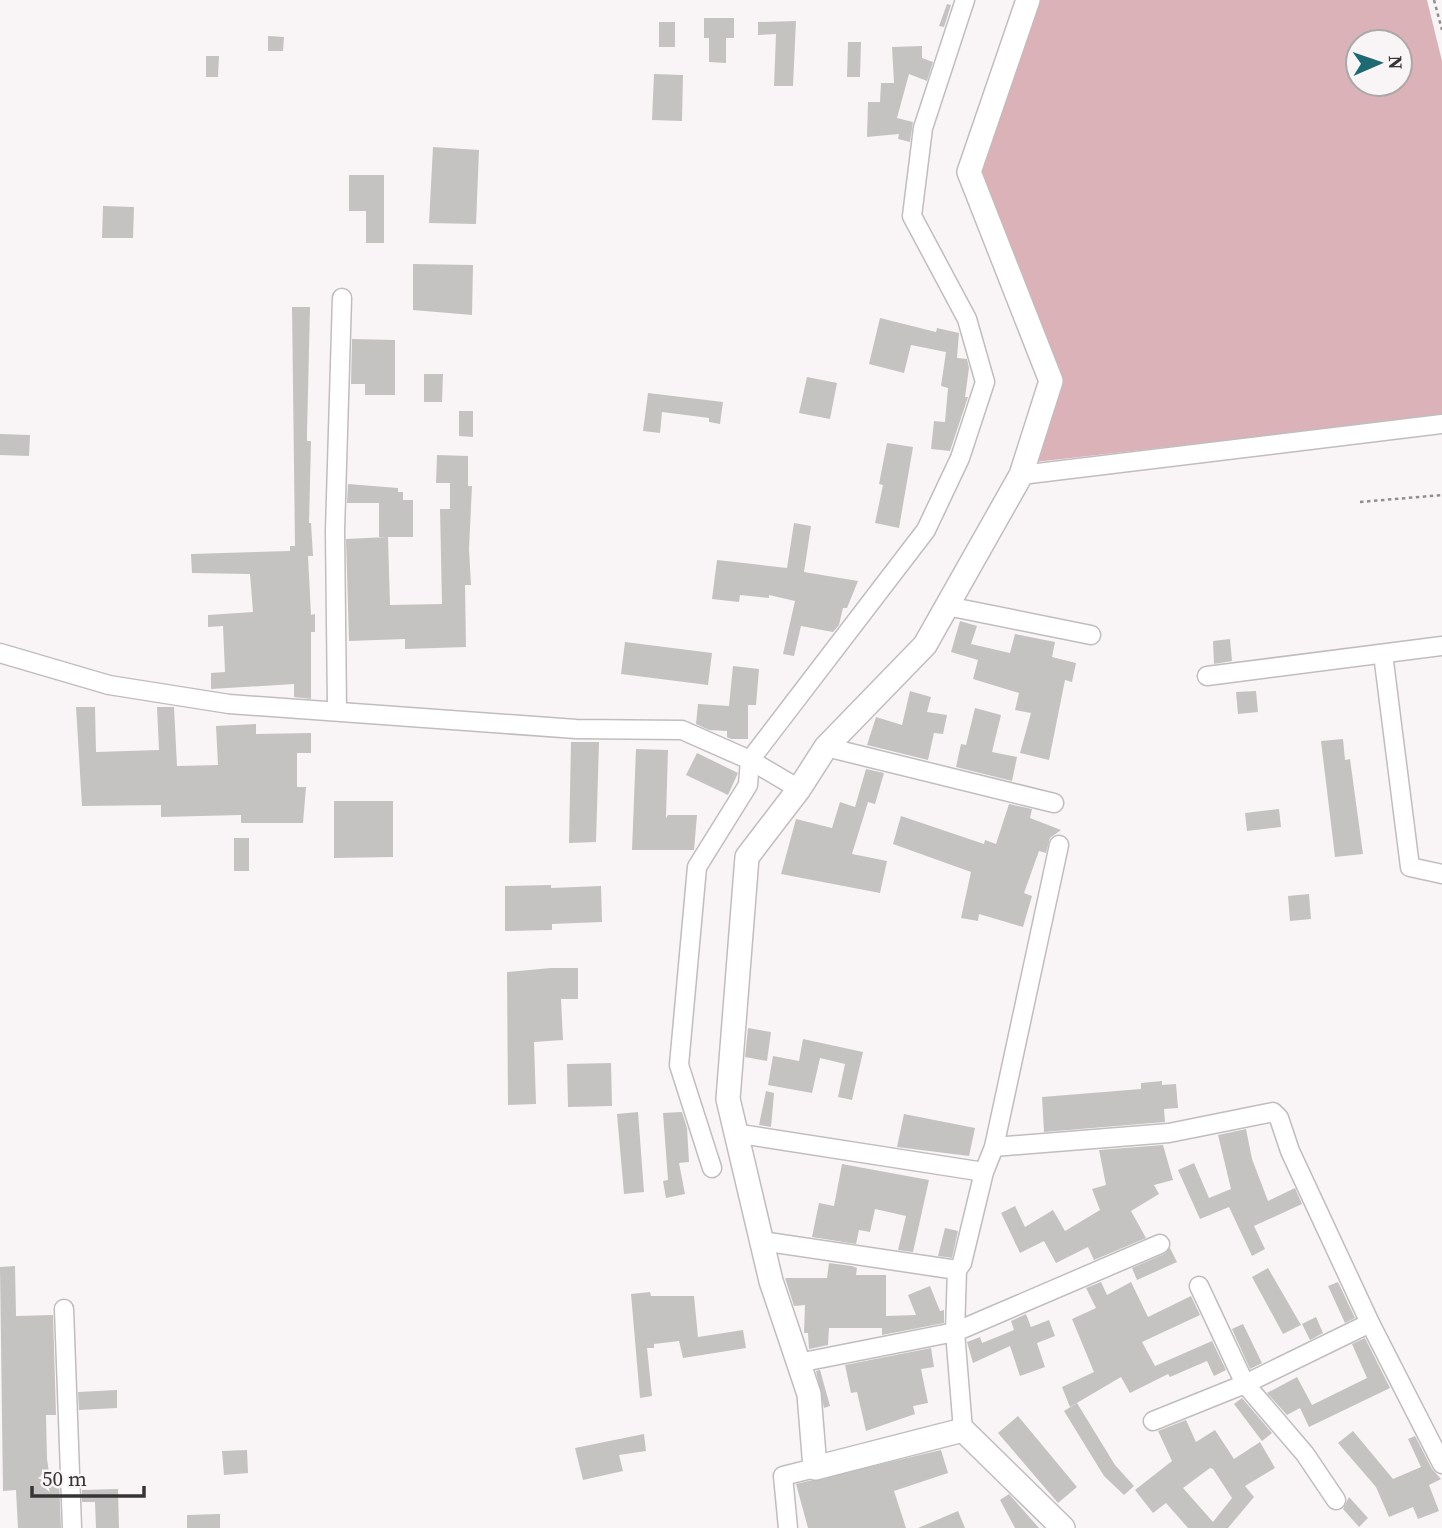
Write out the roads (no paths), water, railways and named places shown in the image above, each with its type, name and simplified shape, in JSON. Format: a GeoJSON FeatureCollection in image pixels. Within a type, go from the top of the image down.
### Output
{"type":"FeatureCollection","features":[{"type":"Feature","properties":{"kind":"street"},"geometry":{"type":"LineString","coordinates":[[712,1168],[679,1065],[697,867],[748,785],[750,760],[926,530],[960,458],[985,382],[967,318],[912,216],[923,128],[965,0]]}},
{"type":"Feature","properties":{"kind":"street"},"geometry":{"type":"LineString","coordinates":[[815,1468],[809,1394],[771,1281],[728,1099],[747,857],[799,789],[826,747],[925,645],[1021,475],[1051,381],[969,172],[1028,0]]}},
{"type":"Feature","properties":{"kind":"street"},"geometry":{"type":"LineString","coordinates":[[337,710],[335,531],[342,298]]}},
{"type":"Feature","properties":{"kind":"street"},"geometry":{"type":"LineString","coordinates":[[1021,475],[1442,424]]}},
{"type":"Feature","properties":{"kind":"street"},"geometry":{"type":"LineString","coordinates":[[947,606],[1091,635]]}},
{"type":"Feature","properties":{"kind":"street"},"geometry":{"type":"LineString","coordinates":[[1207,676],[1442,646]]}},
{"type":"Feature","properties":{"kind":"street"},"geometry":{"type":"LineString","coordinates":[[0,653],[109,685],[229,704],[576,729],[682,730],[750,760],[799,789]]}},
{"type":"Feature","properties":{"kind":"street"},"geometry":{"type":"LineString","coordinates":[[1383,654],[1410,867],[1442,874]]}},
{"type":"Feature","properties":{"kind":"street"},"geometry":{"type":"LineString","coordinates":[[826,747],[1054,803]]}},
{"type":"Feature","properties":{"kind":"street"},"geometry":{"type":"LineString","coordinates":[[1059,845],[994,1147],[984,1172],[962,1263],[957,1270],[955,1332],[963,1430],[1063,1528]]}},
{"type":"Feature","properties":{"kind":"street"},"geometry":{"type":"LineString","coordinates":[[994,1147],[1169,1133],[1273,1112],[1279,1118],[1290,1151],[1370,1323],[1442,1464]]}},
{"type":"Feature","properties":{"kind":"street"},"geometry":{"type":"LineString","coordinates":[[734,1133],[984,1172]]}},
{"type":"Feature","properties":{"kind":"street"},"geometry":{"type":"LineString","coordinates":[[761,1241],[957,1270]]}},
{"type":"Feature","properties":{"kind":"street"},"geometry":{"type":"LineString","coordinates":[[798,1363],[955,1332],[1160,1244]]}},
{"type":"Feature","properties":{"kind":"street"},"geometry":{"type":"LineString","coordinates":[[1199,1286],[1245,1384],[1305,1454],[1336,1500]]}},
{"type":"Feature","properties":{"kind":"street"},"geometry":{"type":"LineString","coordinates":[[64,1309],[72,1528]]}},
{"type":"Feature","properties":{"kind":"street"},"geometry":{"type":"LineString","coordinates":[[1153,1421],[1245,1384],[1370,1323]]}},
{"type":"Feature","properties":{"kind":"street"},"geometry":{"type":"LineString","coordinates":[[788,1528],[782,1476],[963,1430]]}}]}
